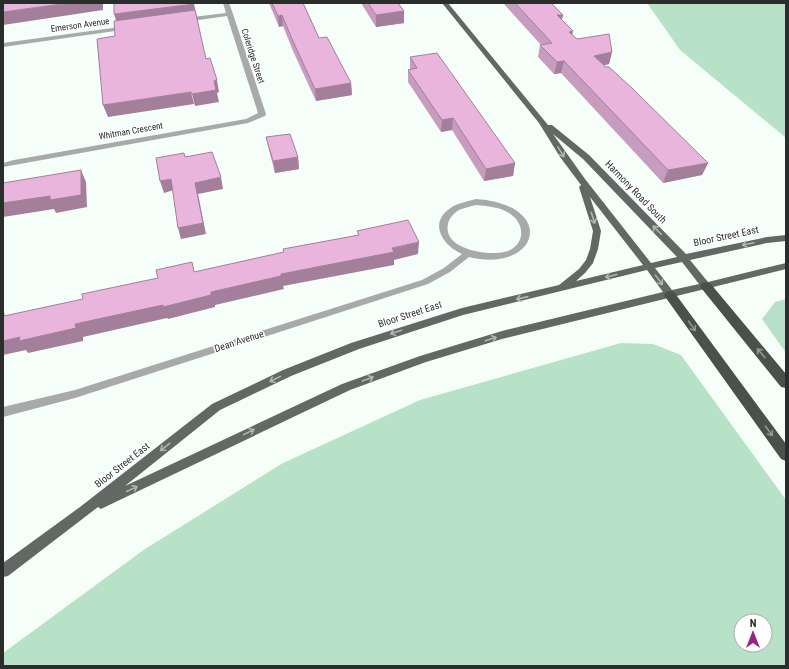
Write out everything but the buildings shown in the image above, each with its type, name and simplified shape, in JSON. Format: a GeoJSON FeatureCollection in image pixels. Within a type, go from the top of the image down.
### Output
{"type":"FeatureCollection","features":[{"type":"Feature","properties":{"kind":"highway"},"geometry":{"type":"LineString","coordinates":[[706,286],[786,383]]}},
{"type":"Feature","properties":{"kind":"highway"},"geometry":{"type":"LineString","coordinates":[[670,294],[786,455]]}},
{"type":"Feature","properties":{"kind":"main road","name":"Harmony Road South"},"geometry":{"type":"LineString","coordinates":[[445,3],[542,122],[564,157],[670,294]]}},
{"type":"Feature","properties":{"kind":"main road","name":"Harmony Road South"},"geometry":{"type":"LineString","coordinates":[[542,122],[586,157],[684,258],[706,286]]}},
{"type":"Feature","properties":{"kind":"main road"},"geometry":{"type":"LineString","coordinates":[[560,288],[582,270],[590,260],[594,249],[596,231],[582,181]]}},
{"type":"Feature","properties":{"kind":"main road","name":"Bloor Street East"},"geometry":{"type":"LineString","coordinates":[[3,571],[84,511],[216,407],[287,373],[355,346],[462,312],[684,258],[767,240],[786,238]]}},
{"type":"Feature","properties":{"kind":"main road","name":"Bloor Street East"},"geometry":{"type":"LineString","coordinates":[[84,511],[346,387],[424,359],[502,335],[786,266]]}},
{"type":"Feature","properties":{"kind":"street","name":"Coleridge Street"},"geometry":{"type":"LineString","coordinates":[[226,3],[262,114]]}},
{"type":"Feature","properties":{"kind":"street"},"geometry":{"type":"LineString","coordinates":[[175,22],[230,14]]}},
{"type":"Feature","properties":{"kind":"street","name":"Emerson Avenue"},"geometry":{"type":"LineString","coordinates":[[3,45],[136,27]]}},
{"type":"Feature","properties":{"kind":"street","name":"Whitman Crescent"},"geometry":{"type":"LineString","coordinates":[[3,165],[248,121],[262,114]]}},
{"type":"Feature","properties":{"kind":"street"},"geometry":{"type":"LineString","coordinates":[[489,202],[508,209],[522,219],[526,229],[526,238],[520,247],[510,253],[489,257],[467,254],[447,241],[443,232],[442,224],[446,216],[454,209],[470,203],[489,202]]}},
{"type":"Feature","properties":{"kind":"street","name":"Dean Avenue"},"geometry":{"type":"LineString","coordinates":[[3,412],[75,394],[424,282],[447,270],[467,254]]}},
{"type":"Feature","properties":{"kind":"green space"},"geometry":{"type":"Polygon","coordinates":[[[647,3],[786,3],[786,138],[680,50],[647,3]]]}},
{"type":"Feature","properties":{"kind":"green space"},"geometry":{"type":"Polygon","coordinates":[[[786,299],[786,353],[762,319],[775,302],[786,299]]]}},
{"type":"Feature","properties":{"kind":"green space"},"geometry":{"type":"Polygon","coordinates":[[[621,343],[653,344],[681,355],[786,500],[786,666],[3,666],[3,653],[145,549],[283,463],[420,400],[621,343]]]}}]}
